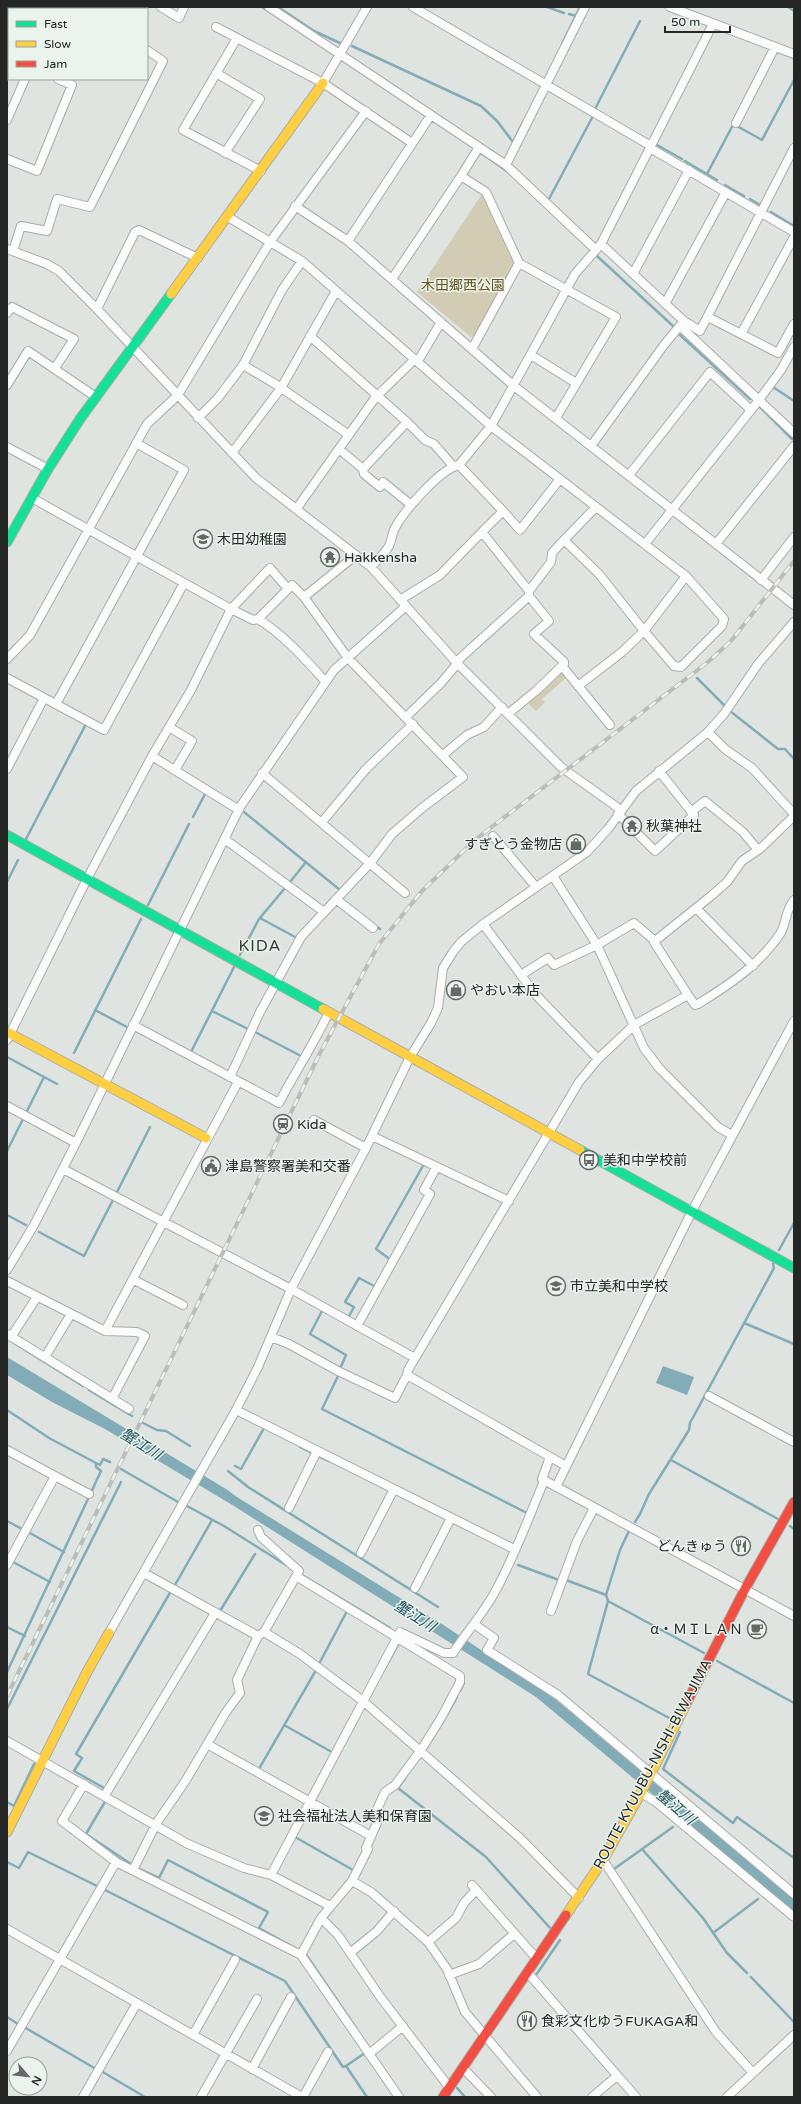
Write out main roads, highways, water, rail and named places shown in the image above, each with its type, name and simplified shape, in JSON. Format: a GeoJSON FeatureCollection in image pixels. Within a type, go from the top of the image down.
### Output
{"type":"FeatureCollection","features":[{"type":"Feature","properties":{"kind":"water","name":"蟹江川"},"geometry":{"type":"Polygon","coordinates":[[[7,1357],[226,1489],[442,1624],[555,1699],[794,1900],[794,1912],[536,1697],[234,1506],[105,1429],[52,1402],[7,1375],[7,1357]]]}},
{"type":"Feature","properties":{"kind":"water"},"geometry":{"type":"Polygon","coordinates":[[[663,1366],[694,1377],[687,1395],[656,1383],[663,1366]]]}},
{"type":"Feature","properties":{"kind":"waterway"},"geometry":{"type":"LineString","coordinates":[[262,7],[268,11]]}},
{"type":"Feature","properties":{"kind":"waterway"},"geometry":{"type":"LineString","coordinates":[[278,7],[314,31],[340,43]]}},
{"type":"Feature","properties":{"kind":"waterway"},"geometry":{"type":"LineString","coordinates":[[547,7],[564,13]]}},
{"type":"Feature","properties":{"kind":"waterway"},"geometry":{"type":"LineString","coordinates":[[562,44],[580,7]]}},
{"type":"Feature","properties":{"kind":"waterway"},"geometry":{"type":"LineString","coordinates":[[788,7],[794,11]]}},
{"type":"Feature","properties":{"kind":"waterway"},"geometry":{"type":"LineString","coordinates":[[569,14],[576,16]]}},
{"type":"Feature","properties":{"kind":"waterway"},"geometry":{"type":"LineString","coordinates":[[595,109],[640,21]]}},
{"type":"Feature","properties":{"kind":"waterway"},"geometry":{"type":"LineString","coordinates":[[352,46],[481,106],[497,121],[513,142],[523,122]]}},
{"type":"Feature","properties":{"kind":"waterway"},"geometry":{"type":"LineString","coordinates":[[735,125],[762,140],[794,80]]}},
{"type":"Feature","properties":{"kind":"waterway"},"geometry":{"type":"LineString","coordinates":[[549,199],[593,116]]}},
{"type":"Feature","properties":{"kind":"waterway"},"geometry":{"type":"LineString","coordinates":[[707,174],[734,123]]}},
{"type":"Feature","properties":{"kind":"waterway"},"geometry":{"type":"LineString","coordinates":[[657,145],[682,159]]}},
{"type":"Feature","properties":{"kind":"waterway"},"geometry":{"type":"LineString","coordinates":[[480,152],[508,172]]}},
{"type":"Feature","properties":{"kind":"waterway"},"geometry":{"type":"LineString","coordinates":[[685,161],[717,180]]}},
{"type":"Feature","properties":{"kind":"waterway"},"geometry":{"type":"LineString","coordinates":[[725,185],[744,196]]}},
{"type":"Feature","properties":{"kind":"waterway"},"geometry":{"type":"LineString","coordinates":[[750,199],[760,205]]}},
{"type":"Feature","properties":{"kind":"waterway"},"geometry":{"type":"LineString","coordinates":[[771,212],[794,226]]}},
{"type":"Feature","properties":{"kind":"waterway"},"geometry":{"type":"LineString","coordinates":[[597,256],[673,326]]}},
{"type":"Feature","properties":{"kind":"waterway"},"geometry":{"type":"LineString","coordinates":[[680,335],[750,399]]}},
{"type":"Feature","properties":{"kind":"waterway"},"geometry":{"type":"LineString","coordinates":[[774,385],[773,387],[794,401]]}},
{"type":"Feature","properties":{"kind":"waterway"},"geometry":{"type":"LineString","coordinates":[[760,407],[792,439]]}},
{"type":"Feature","properties":{"kind":"waterway"},"geometry":{"type":"LineString","coordinates":[[697,678],[725,706]]}},
{"type":"Feature","properties":{"kind":"waterway"},"geometry":{"type":"LineString","coordinates":[[730,711],[778,749],[785,749],[794,759]]}},
{"type":"Feature","properties":{"kind":"waterway"},"geometry":{"type":"LineString","coordinates":[[26,839],[86,724]]}},
{"type":"Feature","properties":{"kind":"waterway"},"geometry":{"type":"LineString","coordinates":[[193,817],[206,792]]}},
{"type":"Feature","properties":{"kind":"waterway"},"geometry":{"type":"LineString","coordinates":[[244,812],[340,890]]}},
{"type":"Feature","properties":{"kind":"waterway"},"geometry":{"type":"LineString","coordinates":[[148,905],[189,824]]}},
{"type":"Feature","properties":{"kind":"waterway"},"geometry":{"type":"LineString","coordinates":[[7,882],[18,860]]}},
{"type":"Feature","properties":{"kind":"waterway"},"geometry":{"type":"LineString","coordinates":[[290,882],[306,862]]}},
{"type":"Feature","properties":{"kind":"waterway"},"geometry":{"type":"LineString","coordinates":[[240,955],[259,919],[285,888]]}},
{"type":"Feature","properties":{"kind":"waterway"},"geometry":{"type":"LineString","coordinates":[[260,918],[297,938]]}},
{"type":"Feature","properties":{"kind":"waterway"},"geometry":{"type":"LineString","coordinates":[[74,1053],[141,919]]}},
{"type":"Feature","properties":{"kind":"waterway"},"geometry":{"type":"LineString","coordinates":[[191,1052],[234,967]]}},
{"type":"Feature","properties":{"kind":"waterway"},"geometry":{"type":"LineString","coordinates":[[95,1010],[127,1027]]}},
{"type":"Feature","properties":{"kind":"waterway"},"geometry":{"type":"LineString","coordinates":[[212,1011],[250,1030]]}},
{"type":"Feature","properties":{"kind":"waterway"},"geometry":{"type":"LineString","coordinates":[[255,1032],[301,1056]]}},
{"type":"Feature","properties":{"kind":"waterway"},"geometry":{"type":"LineString","coordinates":[[7,1057],[57,1084]]}},
{"type":"Feature","properties":{"kind":"waterway"},"geometry":{"type":"LineString","coordinates":[[26,1113],[44,1077]]}},
{"type":"Feature","properties":{"kind":"waterway"},"geometry":{"type":"LineString","coordinates":[[7,1151],[23,1119]]}},
{"type":"Feature","properties":{"kind":"waterway"},"geometry":{"type":"LineString","coordinates":[[117,1192],[150,1127]]}},
{"type":"Feature","properties":{"kind":"waterway"},"geometry":{"type":"LineString","coordinates":[[391,1260],[376,1249],[424,1164]]}},
{"type":"Feature","properties":{"kind":"waterway"},"geometry":{"type":"LineString","coordinates":[[39,1232],[84,1256],[114,1198]]}},
{"type":"Feature","properties":{"kind":"waterway"},"geometry":{"type":"LineString","coordinates":[[7,1215],[26,1225]]}},
{"type":"Feature","properties":{"kind":"waterway"},"geometry":{"type":"LineString","coordinates":[[779,1250],[794,1223]]}},
{"type":"Feature","properties":{"kind":"waterway"},"geometry":{"type":"LineString","coordinates":[[635,1522],[649,1494],[689,1430],[690,1423],[774,1268],[773,1264]]}},
{"type":"Feature","properties":{"kind":"waterway"},"geometry":{"type":"LineString","coordinates":[[349,1316],[354,1307],[345,1302],[359,1278],[376,1287]]}},
{"type":"Feature","properties":{"kind":"waterway"},"geometry":{"type":"LineString","coordinates":[[323,1309],[310,1334],[346,1355],[340,1369]]}},
{"type":"Feature","properties":{"kind":"waterway"},"geometry":{"type":"LineString","coordinates":[[744,1323],[794,1344]]}},
{"type":"Feature","properties":{"kind":"waterway"},"geometry":{"type":"LineString","coordinates":[[14,1343],[83,1386]]}},
{"type":"Feature","properties":{"kind":"waterway"},"geometry":{"type":"LineString","coordinates":[[339,1374],[322,1409],[525,1512]]}},
{"type":"Feature","properties":{"kind":"waterway"},"geometry":{"type":"LineString","coordinates":[[89,1390],[132,1416]]}},
{"type":"Feature","properties":{"kind":"waterway"},"geometry":{"type":"LineString","coordinates":[[7,1410],[49,1438],[96,1463],[100,1465],[103,1459],[110,1462]]}},
{"type":"Feature","properties":{"kind":"waterway"},"geometry":{"type":"LineString","coordinates":[[143,1423],[157,1430],[166,1431],[190,1446]]}},
{"type":"Feature","properties":{"kind":"waterway"},"geometry":{"type":"LineString","coordinates":[[235,1466],[241,1469],[264,1428]]}},
{"type":"Feature","properties":{"kind":"waterway"},"geometry":{"type":"LineString","coordinates":[[300,1447],[312,1453]]}},
{"type":"Feature","properties":{"kind":"waterway"},"geometry":{"type":"LineString","coordinates":[[318,1456],[329,1461]]}},
{"type":"Feature","properties":{"kind":"waterway"},"geometry":{"type":"LineString","coordinates":[[671,1460],[778,1519]]}},
{"type":"Feature","properties":{"kind":"waterway"},"geometry":{"type":"LineString","coordinates":[[7,1672],[101,1471],[96,1467],[96,1463]]}},
{"type":"Feature","properties":{"kind":"waterway"},"geometry":{"type":"LineString","coordinates":[[121,1469],[178,1502]]}},
{"type":"Feature","properties":{"kind":"waterway"},"geometry":{"type":"LineString","coordinates":[[228,1471],[248,1487],[438,1607]]}},
{"type":"Feature","properties":{"kind":"waterway"},"geometry":{"type":"LineString","coordinates":[[7,1709],[121,1482]]}},
{"type":"Feature","properties":{"kind":"waterway"},"geometry":{"type":"LineString","coordinates":[[187,1506],[224,1526],[286,1565]]}},
{"type":"Feature","properties":{"kind":"waterway"},"geometry":{"type":"LineString","coordinates":[[175,1585],[212,1520]]}},
{"type":"Feature","properties":{"kind":"waterway"},"geometry":{"type":"LineString","coordinates":[[7,1521],[22,1529]]}},
{"type":"Feature","properties":{"kind":"waterway"},"geometry":{"type":"LineString","coordinates":[[790,1526],[794,1529]]}},
{"type":"Feature","properties":{"kind":"waterway"},"geometry":{"type":"LineString","coordinates":[[606,1595],[620,1550],[629,1531]]}},
{"type":"Feature","properties":{"kind":"waterway"},"geometry":{"type":"LineString","coordinates":[[28,1532],[64,1552]]}},
{"type":"Feature","properties":{"kind":"waterway"},"geometry":{"type":"LineString","coordinates":[[220,1611],[255,1554]]}},
{"type":"Feature","properties":{"kind":"waterway"},"geometry":{"type":"LineString","coordinates":[[13,1562],[50,1582]]}},
{"type":"Feature","properties":{"kind":"waterway"},"geometry":{"type":"LineString","coordinates":[[518,1565],[559,1580]]}},
{"type":"Feature","properties":{"kind":"waterway"},"geometry":{"type":"LineString","coordinates":[[302,1575],[390,1628]]}},
{"type":"Feature","properties":{"kind":"waterway"},"geometry":{"type":"LineString","coordinates":[[566,1580],[606,1595],[608,1601],[704,1653]]}},
{"type":"Feature","properties":{"kind":"waterway"},"geometry":{"type":"LineString","coordinates":[[104,1788],[74,1771],[82,1758],[76,1754],[171,1591]]}},
{"type":"Feature","properties":{"kind":"waterway"},"geometry":{"type":"LineString","coordinates":[[608,1601],[588,1674],[671,1719]]}},
{"type":"Feature","properties":{"kind":"waterway"},"geometry":{"type":"LineString","coordinates":[[319,1664],[347,1611]]}},
{"type":"Feature","properties":{"kind":"waterway"},"geometry":{"type":"LineString","coordinates":[[7,1627],[25,1636]]}},
{"type":"Feature","properties":{"kind":"waterway"},"geometry":{"type":"LineString","coordinates":[[411,1642],[424,1649]]}},
{"type":"Feature","properties":{"kind":"waterway"},"geometry":{"type":"LineString","coordinates":[[384,1670],[398,1645]]}},
{"type":"Feature","properties":{"kind":"waterway"},"geometry":{"type":"LineString","coordinates":[[717,1661],[794,1703]]}},
{"type":"Feature","properties":{"kind":"waterway"},"geometry":{"type":"LineString","coordinates":[[260,1767],[316,1670]]}},
{"type":"Feature","properties":{"kind":"waterway"},"geometry":{"type":"LineString","coordinates":[[460,1691],[464,1683]]}},
{"type":"Feature","properties":{"kind":"waterway"},"geometry":{"type":"LineString","coordinates":[[447,1715],[457,1697]]}},
{"type":"Feature","properties":{"kind":"waterway"},"geometry":{"type":"LineString","coordinates":[[284,1725],[330,1751]]}},
{"type":"Feature","properties":{"kind":"waterway"},"geometry":{"type":"LineString","coordinates":[[680,1732],[663,1769],[733,1823],[737,1817],[794,1858]]}},
{"type":"Feature","properties":{"kind":"waterway"},"geometry":{"type":"LineString","coordinates":[[7,1802],[14,1806],[34,1764]]}},
{"type":"Feature","properties":{"kind":"waterway"},"geometry":{"type":"LineString","coordinates":[[406,1777],[398,1788],[486,1857],[551,1929]]}},
{"type":"Feature","properties":{"kind":"waterway"},"geometry":{"type":"LineString","coordinates":[[106,1800],[86,1834],[131,1864]]}},
{"type":"Feature","properties":{"kind":"waterway"},"geometry":{"type":"LineString","coordinates":[[614,1869],[673,1827]]}},
{"type":"Feature","properties":{"kind":"waterway"},"geometry":{"type":"LineString","coordinates":[[295,1837],[353,1870]]}},
{"type":"Feature","properties":{"kind":"waterway"},"geometry":{"type":"LineString","coordinates":[[642,1849],[703,1918],[727,1953],[747,1973]]}},
{"type":"Feature","properties":{"kind":"waterway"},"geometry":{"type":"LineString","coordinates":[[7,1862],[19,1868],[28,1852],[99,1887]]}},
{"type":"Feature","properties":{"kind":"waterway"},"geometry":{"type":"LineString","coordinates":[[137,1868],[159,1878],[168,1860],[268,1912],[259,1928],[295,1948]]}},
{"type":"Feature","properties":{"kind":"waterway"},"geometry":{"type":"LineString","coordinates":[[103,1889],[285,1981],[343,2067],[346,2066]]}},
{"type":"Feature","properties":{"kind":"waterway"},"geometry":{"type":"LineString","coordinates":[[713,1933],[758,1899]]}},
{"type":"Feature","properties":{"kind":"waterway"},"geometry":{"type":"LineString","coordinates":[[536,1975],[560,1940]]}},
{"type":"Feature","properties":{"kind":"waterway"},"geometry":{"type":"LineString","coordinates":[[305,1953],[356,2028]]}},
{"type":"Feature","properties":{"kind":"waterway"},"geometry":{"type":"LineString","coordinates":[[751,1977],[794,2022]]}},
{"type":"Feature","properties":{"kind":"waterway"},"geometry":{"type":"LineString","coordinates":[[7,2017],[18,2024]]}},
{"type":"Feature","properties":{"kind":"waterway"},"geometry":{"type":"LineString","coordinates":[[24,2027],[96,2069]]}},
{"type":"Feature","properties":{"kind":"waterway"},"geometry":{"type":"LineString","coordinates":[[365,2053],[346,2066],[367,2097]]}},
{"type":"Feature","properties":{"kind":"waterway"},"geometry":{"type":"LineString","coordinates":[[101,2071],[145,2097]]}},
{"type":"Feature","properties":{"kind":"waterway"},"geometry":{"type":"LineString","coordinates":[[457,2088],[465,2097]]}},
{"type":"Feature","properties":{"kind":"railway"},"geometry":{"type":"LineString","coordinates":[[7,1696],[320,1053],[379,944],[422,891],[476,839],[708,662],[731,641],[794,561]]}},
{"type":"Feature","properties":{"kind":"place","name":"木田幼稚園"},"geometry":{"type":"Point","coordinates":[203,539]}},
{"type":"Feature","properties":{"kind":"place","name":"Hakkensha"},"geometry":{"type":"Point","coordinates":[330,557]}},
{"type":"Feature","properties":{"kind":"place","name":"秋葉神社"},"geometry":{"type":"Point","coordinates":[632,826]}},
{"type":"Feature","properties":{"kind":"place","name":"すぎとう金物店"},"geometry":{"type":"Point","coordinates":[576,844]}},
{"type":"Feature","properties":{"kind":"place","name":"やおい本店"},"geometry":{"type":"Point","coordinates":[456,990]}},
{"type":"Feature","properties":{"kind":"place","name":"Kida"},"geometry":{"type":"Point","coordinates":[283,1124]}},
{"type":"Feature","properties":{"kind":"place","name":"美和中学校前"},"geometry":{"type":"Point","coordinates":[589,1160]}},
{"type":"Feature","properties":{"kind":"place","name":"津島警察署美和交番"},"geometry":{"type":"Point","coordinates":[211,1166]}},
{"type":"Feature","properties":{"kind":"place","name":"市立美和中学校"},"geometry":{"type":"Point","coordinates":[556,1286]}},
{"type":"Feature","properties":{"kind":"place","name":"どんきゅう"},"geometry":{"type":"Point","coordinates":[741,1546]}},
{"type":"Feature","properties":{"kind":"place","name":"α・ＭＩＬＡＮ"},"geometry":{"type":"Point","coordinates":[757,1629]}},
{"type":"Feature","properties":{"kind":"place","name":"社会福祉法人美和保育園"},"geometry":{"type":"Point","coordinates":[264,1816]}},
{"type":"Feature","properties":{"kind":"place","name":"食彩文化ゆうFUKAGA和"},"geometry":{"type":"Point","coordinates":[527,2021]}},
{"type":"Feature","properties":{"kind":"district","name":"KIDA"},"geometry":{"type":"Point","coordinates":[260,945]}},
{"type":"Feature","properties":{"kind":"park label","name":"木田郷西公園"},"geometry":{"type":"Point","coordinates":[463,285]}}]}
